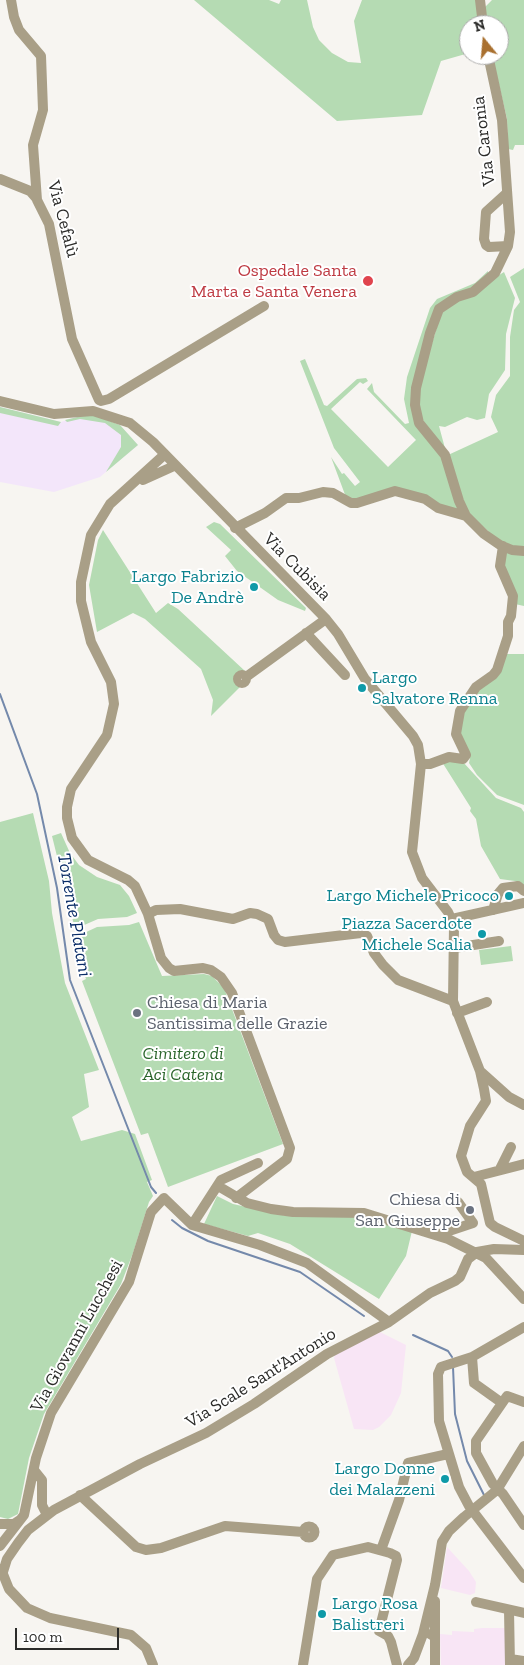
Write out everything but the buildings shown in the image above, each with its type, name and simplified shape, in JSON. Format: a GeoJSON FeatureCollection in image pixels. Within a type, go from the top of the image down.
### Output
{"type":"FeatureCollection","features":[{"type":"Feature","properties":{"kind":"street","name":"Via Cefalù"},"geometry":{"type":"LineString","coordinates":[[11,0],[19,30],[41,56],[43,110],[33,145],[37,200],[50,224],[72,339],[89,373],[98,403]]}},
{"type":"Feature","properties":{"kind":"street"},"geometry":{"type":"LineString","coordinates":[[480,0],[482,15]]}},
{"type":"Feature","properties":{"kind":"street","name":"Via Caronia"},"geometry":{"type":"LineString","coordinates":[[490,65],[502,120],[510,232],[508,246]]}},
{"type":"Feature","properties":{"kind":"street"},"geometry":{"type":"LineString","coordinates":[[0,179],[30,191],[37,200]]}},
{"type":"Feature","properties":{"kind":"street"},"geometry":{"type":"LineString","coordinates":[[507,193],[486,212],[484,239],[489,247],[504,248],[508,246]]}},
{"type":"Feature","properties":{"kind":"street"},"geometry":{"type":"LineString","coordinates":[[508,246],[495,273],[473,292],[456,297],[439,309],[430,333],[416,388],[419,423],[445,455],[459,502],[466,516],[484,534],[503,546],[512,550],[524,551]]}},
{"type":"Feature","properties":{"kind":"street"},"geometry":{"type":"LineString","coordinates":[[0,401],[54,414],[75,411],[98,403],[264,306]]}},
{"type":"Feature","properties":{"kind":"street","name":"Via Cubisia"},"geometry":{"type":"LineString","coordinates":[[98,403],[117,418],[130,423],[164,455],[326,619],[338,634],[365,679],[418,745],[421,764]]}},
{"type":"Feature","properties":{"kind":"street"},"geometry":{"type":"LineString","coordinates":[[164,455],[110,504],[96,525],[81,582],[82,601],[91,642],[111,682],[114,704],[107,735],[75,782],[67,807],[70,833],[81,852],[95,865],[128,880],[135,886],[148,914],[161,958],[169,968],[174,971],[203,968],[211,970],[228,984],[290,1148],[287,1158],[236,1198]]}},
{"type":"Feature","properties":{"kind":"street"},"geometry":{"type":"LineString","coordinates":[[131,486],[174,466]]}},
{"type":"Feature","properties":{"kind":"street"},"geometry":{"type":"LineString","coordinates":[[235,528],[266,513],[281,500],[323,492],[333,493],[351,504],[395,491],[405,492],[425,499],[438,508],[466,516]]}},
{"type":"Feature","properties":{"kind":"street"},"geometry":{"type":"LineString","coordinates":[[503,546],[500,566],[513,596],[511,616],[508,622],[508,636],[497,670],[493,676],[476,687],[460,711],[456,734],[466,755],[463,759],[449,757],[430,764],[421,764],[412,852],[422,878],[452,919],[454,929],[453,1001],[480,1071],[486,1101],[470,1126],[460,1156],[467,1172],[474,1177],[484,1191],[490,1223],[495,1228],[524,1241]]}},
{"type":"Feature","properties":{"kind":"street"},"geometry":{"type":"LineString","coordinates":[[246,677],[326,619]]}},
{"type":"Feature","properties":{"kind":"street"},"geometry":{"type":"LineString","coordinates":[[306,633],[345,675]]}},
{"type":"Feature","properties":{"kind":"street"},"geometry":{"type":"LineString","coordinates":[[494,910],[498,894],[504,888],[518,886],[524,891]]}},
{"type":"Feature","properties":{"kind":"street"},"geometry":{"type":"LineString","coordinates":[[452,919],[524,903]]}},
{"type":"Feature","properties":{"kind":"street"},"geometry":{"type":"LineString","coordinates":[[148,914],[161,909],[180,909],[233,919],[250,912],[268,919],[274,935],[278,940],[285,942],[361,933],[367,936],[374,953],[382,965],[398,980],[453,1001]]}},
{"type":"Feature","properties":{"kind":"street"},"geometry":{"type":"LineString","coordinates":[[454,948],[499,941]]}},
{"type":"Feature","properties":{"kind":"street"},"geometry":{"type":"LineString","coordinates":[[457,1013],[487,1002]]}},
{"type":"Feature","properties":{"kind":"street"},"geometry":{"type":"LineString","coordinates":[[480,1071],[509,1097],[524,1105]]}},
{"type":"Feature","properties":{"kind":"street"},"geometry":{"type":"LineString","coordinates":[[500,1169],[511,1147]]}},
{"type":"Feature","properties":{"kind":"street"},"geometry":{"type":"LineString","coordinates":[[258,1163],[225,1177],[192,1225],[260,1245],[307,1263],[389,1322]]}},
{"type":"Feature","properties":{"kind":"street"},"geometry":{"type":"LineString","coordinates":[[474,1177],[524,1164]]}},
{"type":"Feature","properties":{"kind":"street"},"geometry":{"type":"LineString","coordinates":[[218,1186],[247,1203],[282,1212],[364,1213],[437,1235],[477,1252],[486,1258],[524,1299]]}},
{"type":"Feature","properties":{"kind":"street","name":"Via Giovanni Lucchesi"},"geometry":{"type":"LineString","coordinates":[[0,1546],[21,1520],[28,1503],[34,1470],[51,1413],[129,1282],[151,1212],[164,1198],[192,1225]]}},
{"type":"Feature","properties":{"kind":"street"},"geometry":{"type":"LineString","coordinates":[[458,1202],[474,1223]]}},
{"type":"Feature","properties":{"kind":"street"},"geometry":{"type":"LineString","coordinates":[[437,1235],[474,1223],[490,1223]]}},
{"type":"Feature","properties":{"kind":"street"},"geometry":{"type":"LineString","coordinates":[[477,1252],[494,1249],[524,1250]]}},
{"type":"Feature","properties":{"kind":"street","name":"Via Scale Sant'Antonio"},"geometry":{"type":"LineString","coordinates":[[153,1665],[146,1648],[131,1635],[50,1618],[32,1611],[17,1600],[9,1589],[2,1575],[3,1560],[28,1530],[48,1515],[80,1495],[206,1433],[254,1404],[327,1354],[389,1322],[430,1293],[455,1282],[460,1278],[468,1259],[477,1252]]}},
{"type":"Feature","properties":{"kind":"street"},"geometry":{"type":"LineString","coordinates":[[524,1327],[472,1357],[446,1364],[441,1367],[438,1374],[438,1411],[448,1454],[459,1487],[472,1510],[524,1578]]}},
{"type":"Feature","properties":{"kind":"street"},"geometry":{"type":"LineString","coordinates":[[472,1357],[474,1383],[502,1403]]}},
{"type":"Feature","properties":{"kind":"street"},"geometry":{"type":"LineString","coordinates":[[524,1402],[507,1396],[476,1441],[476,1453],[498,1490],[524,1525]]}},
{"type":"Feature","properties":{"kind":"street"},"geometry":{"type":"LineString","coordinates":[[408,1665],[414,1658],[423,1634],[435,1585],[442,1542],[449,1531],[498,1490],[524,1446]]}},
{"type":"Feature","properties":{"kind":"street"},"geometry":{"type":"LineString","coordinates":[[381,1550],[399,1500],[408,1463],[448,1454]]}},
{"type":"Feature","properties":{"kind":"street"},"geometry":{"type":"LineString","coordinates":[[34,1470],[42,1480],[42,1505],[48,1515]]}},
{"type":"Feature","properties":{"kind":"street"},"geometry":{"type":"LineString","coordinates":[[80,1495],[136,1547],[146,1550],[161,1548],[225,1526],[303,1532]]}},
{"type":"Feature","properties":{"kind":"street"},"geometry":{"type":"LineString","coordinates":[[0,1524],[14,1524],[21,1520]]}},
{"type":"Feature","properties":{"kind":"street"},"geometry":{"type":"LineString","coordinates":[[303,1665],[317,1579],[333,1555],[368,1547],[396,1556],[397,1560],[379,1631],[391,1642],[396,1665]]}},
{"type":"Feature","properties":{"kind":"street"},"geometry":{"type":"LineString","coordinates":[[435,1585],[435,1665]]}},
{"type":"Feature","properties":{"kind":"street"},"geometry":{"type":"LineString","coordinates":[[476,1602],[524,1613]]}},
{"type":"Feature","properties":{"kind":"street"},"geometry":{"type":"LineString","coordinates":[[509,1610],[510,1662],[524,1661]]}},
{"type":"Feature","properties":{"kind":"street"},"geometry":{"type":"LineString","coordinates":[[423,1634],[431,1634],[435,1637]]}},
{"type":"Feature","properties":{"kind":"shaded area"},"geometry":{"type":"Polygon","coordinates":[[[0,407],[61,422],[80,415],[120,425],[138,445],[100,477],[54,492],[0,482],[0,407]]]}},
{"type":"Feature","properties":{"kind":"shaded area"},"geometry":{"type":"Polygon","coordinates":[[[380,1332],[406,1345],[401,1393],[391,1415],[379,1427],[373,1430],[354,1429],[334,1358],[335,1354],[380,1332]]]}},
{"type":"Feature","properties":{"kind":"shaded area"},"geometry":{"type":"Polygon","coordinates":[[[447,1547],[469,1571],[476,1582],[475,1593],[470,1595],[441,1588],[447,1547]]]}},
{"type":"Feature","properties":{"kind":"shaded area"},"geometry":{"type":"Polygon","coordinates":[[[506,1628],[507,1665],[441,1665],[440,1634],[452,1635],[452,1631],[474,1632],[474,1629],[506,1628]]]}},
{"type":"Feature","properties":{"kind":"green space"},"geometry":{"type":"Polygon","coordinates":[[[194,0],[269,0],[279,4],[281,0],[307,0],[313,27],[319,40],[332,53],[348,62],[361,63],[354,21],[362,0],[476,0],[478,15],[459,15],[459,56],[441,61],[422,115],[337,121],[194,0]]]}},
{"type":"Feature","properties":{"kind":"green space"},"geometry":{"type":"Polygon","coordinates":[[[492,0],[524,0],[524,145],[515,145],[513,150],[508,149],[507,119],[494,65],[509,65],[509,15],[486,15],[485,7],[492,0]]]}},
{"type":"Feature","properties":{"kind":"green space"},"geometry":{"type":"Polygon","coordinates":[[[524,268],[524,549],[501,543],[467,512],[448,455],[498,432],[491,417],[496,395],[510,376],[510,337],[514,310],[520,302],[510,277],[524,268]]]}},
{"type":"Feature","properties":{"kind":"green space"},"geometry":{"type":"Polygon","coordinates":[[[488,271],[488,276],[478,286],[438,307],[413,402],[440,451],[460,509],[457,513],[425,497],[378,495],[347,500],[331,457],[342,474],[344,473],[355,486],[360,482],[334,448],[300,361],[305,359],[324,405],[327,406],[357,379],[366,378],[368,381],[363,384],[360,382],[331,409],[388,467],[416,440],[367,389],[372,383],[374,392],[405,424],[409,423],[404,399],[407,377],[430,308],[437,299],[475,283],[488,271]]]}},
{"type":"Feature","properties":{"kind":"green space"},"geometry":{"type":"Polygon","coordinates":[[[504,272],[515,298],[506,334],[505,370],[489,394],[485,418],[477,420],[467,417],[445,427],[439,426],[446,452],[424,427],[420,414],[418,388],[442,311],[504,272]]]}},
{"type":"Feature","properties":{"kind":"green space"},"geometry":{"type":"Polygon","coordinates":[[[0,407],[61,422],[58,426],[0,413],[0,407]]]}},
{"type":"Feature","properties":{"kind":"green space"},"geometry":{"type":"Polygon","coordinates":[[[90,414],[120,425],[138,445],[106,472],[121,447],[121,435],[105,423],[80,419],[67,422],[65,420],[90,414]]]}},
{"type":"Feature","properties":{"kind":"green space"},"geometry":{"type":"Polygon","coordinates":[[[214,522],[220,524],[306,608],[305,611],[278,600],[237,571],[225,556],[231,550],[206,527],[214,522]]]}},
{"type":"Feature","properties":{"kind":"green space"},"geometry":{"type":"Polygon","coordinates":[[[103,530],[156,613],[168,603],[178,609],[245,671],[239,673],[234,678],[236,685],[240,687],[211,716],[213,700],[201,669],[145,619],[133,613],[97,632],[89,585],[98,540],[103,530]]]}},
{"type":"Feature","properties":{"kind":"green space"},"geometry":{"type":"Polygon","coordinates":[[[505,551],[524,553],[524,606],[515,604],[504,568],[505,551]]]}},
{"type":"Feature","properties":{"kind":"green space"},"geometry":{"type":"Polygon","coordinates":[[[505,654],[524,654],[524,805],[497,795],[477,775],[469,763],[470,758],[459,736],[462,712],[505,654]]]}},
{"type":"Feature","properties":{"kind":"green space"},"geometry":{"type":"Polygon","coordinates":[[[442,762],[463,762],[496,798],[521,808],[524,812],[524,886],[515,881],[500,879],[481,846],[476,819],[470,811],[471,808],[442,762]]]}},
{"type":"Feature","properties":{"kind":"green space"},"geometry":{"type":"Polygon","coordinates":[[[33,813],[49,881],[52,913],[65,983],[99,1070],[84,1074],[89,1107],[72,1117],[81,1141],[122,1130],[135,1134],[152,1180],[147,1182],[153,1196],[149,1202],[121,1284],[44,1414],[29,1458],[18,1514],[8,1519],[0,1517],[0,822],[33,813]]]}},
{"type":"Feature","properties":{"kind":"green space"},"geometry":{"type":"Polygon","coordinates":[[[61,833],[70,853],[79,865],[97,877],[120,885],[129,896],[137,913],[127,917],[98,919],[75,929],[52,836],[61,833]]]}},
{"type":"Feature","properties":{"kind":"green space","name":"Cimitero di Aci Catena"},"geometry":{"type":"Polygon","coordinates":[[[139,922],[162,976],[204,974],[212,976],[224,988],[283,1144],[168,1187],[148,1133],[141,1135],[82,981],[86,979],[75,952],[76,939],[97,927],[129,925],[139,922]]]}},
{"type":"Feature","properties":{"kind":"green space"},"geometry":{"type":"Polygon","coordinates":[[[511,946],[513,961],[481,965],[479,950],[511,946]]]}},
{"type":"Feature","properties":{"kind":"green space"},"geometry":{"type":"Polygon","coordinates":[[[217,1196],[233,1204],[287,1216],[363,1216],[412,1231],[406,1256],[379,1299],[290,1244],[258,1233],[248,1236],[204,1224],[217,1196]]]}},
{"type":"Feature","properties":{"kind":"waterway","name":"Torrente Platani"},"geometry":{"type":"LineString","coordinates":[[0,694],[37,794],[57,888],[70,980],[151,1187],[156,1193]]}},
{"type":"Feature","properties":{"kind":"waterway","name":"Torrente Platani"},"geometry":{"type":"LineString","coordinates":[[172,1220],[182,1228],[208,1241],[300,1272],[364,1316]]}},
{"type":"Feature","properties":{"kind":"waterway","name":"Torrente Platani"},"geometry":{"type":"LineString","coordinates":[[413,1335],[448,1351],[452,1357]]}},
{"type":"Feature","properties":{"kind":"waterway","name":"Torrente Platani"},"geometry":{"type":"LineString","coordinates":[[453,1367],[455,1414],[467,1461],[484,1495]]}},
{"type":"Feature","properties":{"kind":"place","name":"Ospedale Santa Marta e Santa Venera"},"geometry":{"type":"Point","coordinates":[368,281]}},
{"type":"Feature","properties":{"kind":"place","name":"Largo Fabrizio De Andrè"},"geometry":{"type":"Point","coordinates":[254,587]}},
{"type":"Feature","properties":{"kind":"place","name":"Largo Salvatore Renna"},"geometry":{"type":"Point","coordinates":[362,688]}},
{"type":"Feature","properties":{"kind":"place","name":"Largo Michele Pricoco"},"geometry":{"type":"Point","coordinates":[509,896]}},
{"type":"Feature","properties":{"kind":"place","name":"Piazza Sacerdote Michele Scalia"},"geometry":{"type":"Point","coordinates":[482,934]}},
{"type":"Feature","properties":{"kind":"place","name":"Chiesa di Maria Santissima delle Grazie"},"geometry":{"type":"Point","coordinates":[137,1013]}},
{"type":"Feature","properties":{"kind":"place","name":"Chiesa di San Giuseppe"},"geometry":{"type":"Point","coordinates":[470,1210]}},
{"type":"Feature","properties":{"kind":"place","name":"Largo Donne dei Malazzeni"},"geometry":{"type":"Point","coordinates":[445,1479]}},
{"type":"Feature","properties":{"kind":"place","name":"Largo Rosa Balistreri"},"geometry":{"type":"Point","coordinates":[322,1614]}}]}
